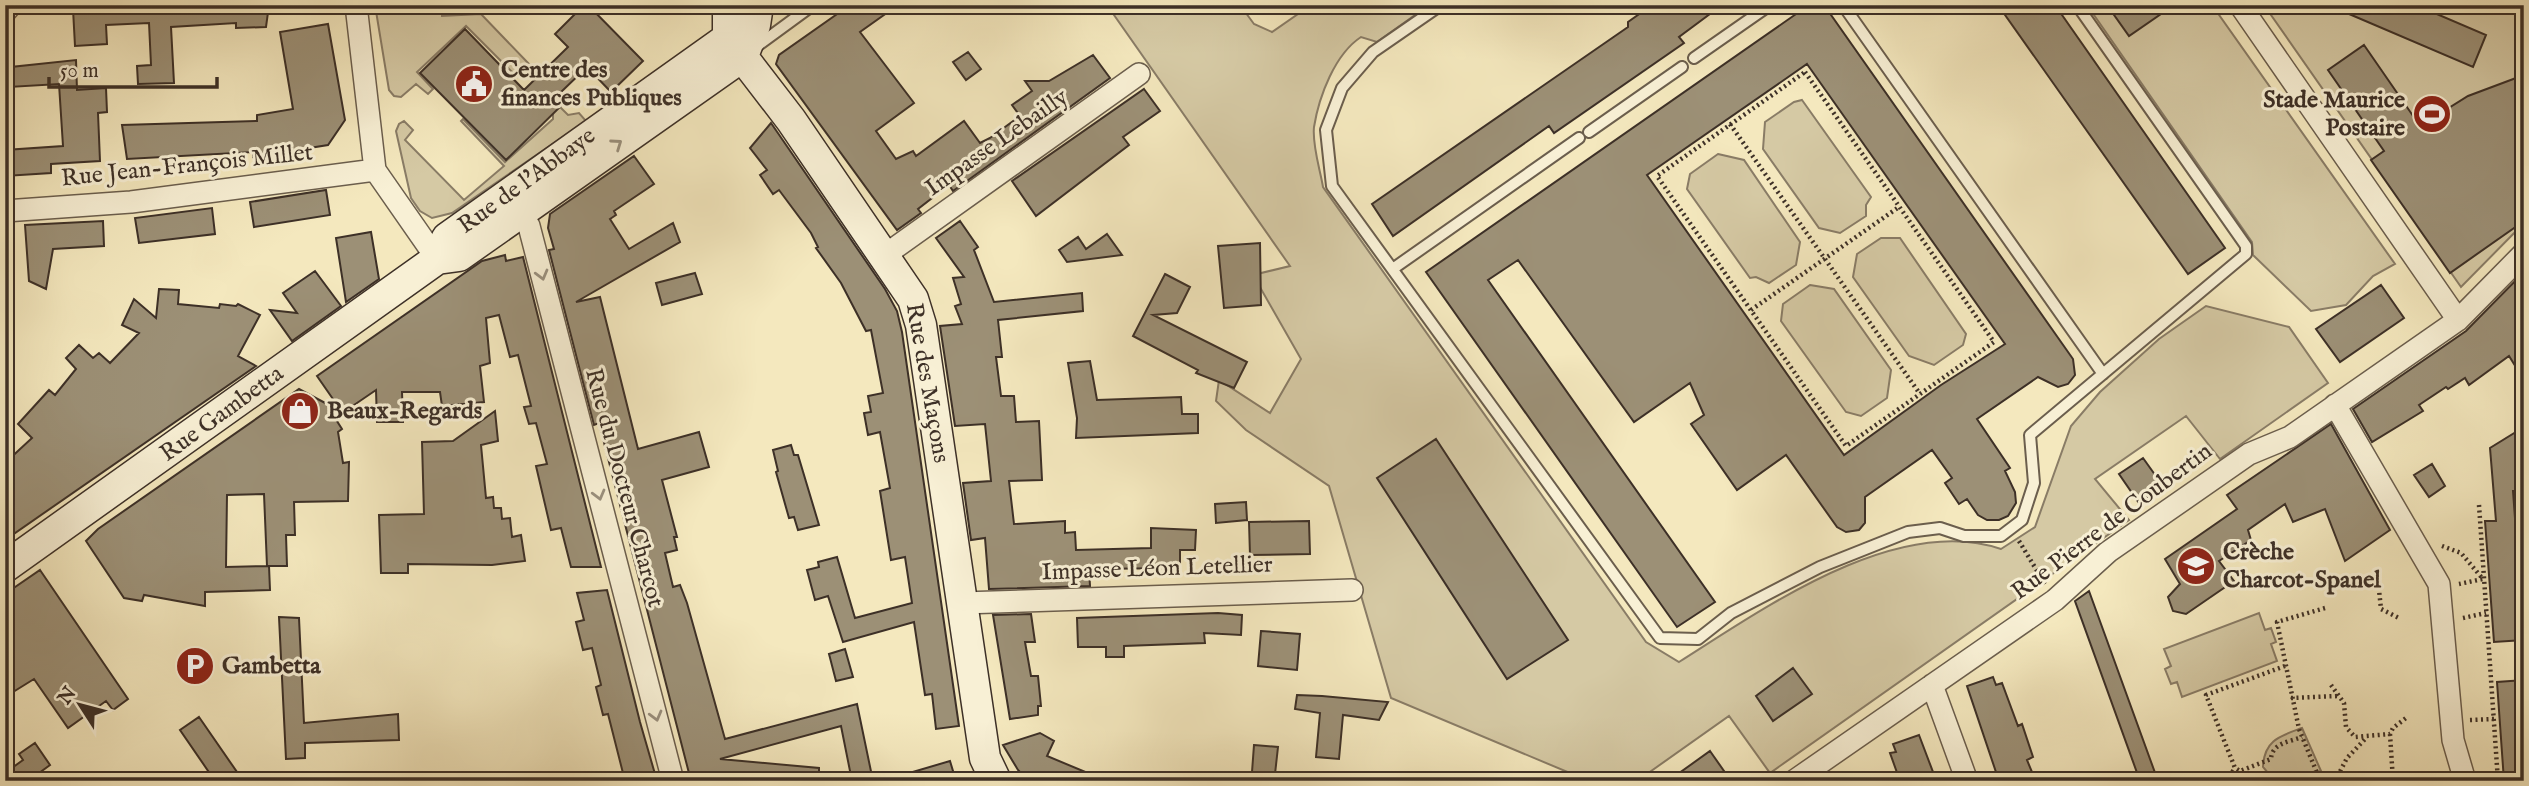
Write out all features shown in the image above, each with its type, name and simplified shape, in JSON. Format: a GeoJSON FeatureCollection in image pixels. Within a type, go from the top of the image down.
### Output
{"type":"FeatureCollection","features":[{"type":"Feature","properties":{"kind":"main road"},"geometry":{"type":"LineString","coordinates":[[728,5],[735,47]]}},
{"type":"Feature","properties":{"kind":"main road"},"geometry":{"type":"LineString","coordinates":[[735,47],[755,26],[758,5]]}},
{"type":"Feature","properties":{"kind":"main road","name":"Rue de l'Abbaye"},"geometry":{"type":"LineString","coordinates":[[437,259],[459,256],[735,47]]}},
{"type":"Feature","properties":{"kind":"main road","name":"Rue de l'Abbaye"},"geometry":{"type":"LineString","coordinates":[[437,259],[447,238],[735,47]]}},
{"type":"Feature","properties":{"kind":"main road","name":"Rue des Maçons"},"geometry":{"type":"LineString","coordinates":[[735,47],[908,288],[921,325],[985,758],[996,781]]}},
{"type":"Feature","properties":{"kind":"main road","name":"Rue Gambetta"},"geometry":{"type":"LineString","coordinates":[[5,567],[437,259]]}},
{"type":"Feature","properties":{"kind":"street"},"geometry":{"type":"LineString","coordinates":[[5,12],[11,5]]}},
{"type":"Feature","properties":{"kind":"street"},"geometry":{"type":"LineString","coordinates":[[356,5],[375,170],[437,259]]}},
{"type":"Feature","properties":{"kind":"street"},"geometry":{"type":"LineString","coordinates":[[2240,5],[2458,320]]}},
{"type":"Feature","properties":{"kind":"street","name":"Impasse Lebailly"},"geometry":{"type":"LineString","coordinates":[[885,255],[1139,74]]}},
{"type":"Feature","properties":{"kind":"street","name":"Rue Jean-François Millet"},"geometry":{"type":"LineString","coordinates":[[5,211],[131,202],[375,170]]}},
{"type":"Feature","properties":{"kind":"street","name":"Rue du Docteur Charcot"},"geometry":{"type":"LineString","coordinates":[[520,211],[529,226],[673,781]]}},
{"type":"Feature","properties":{"kind":"street","name":"Rue Pierre de Coubertin"},"geometry":{"type":"LineString","coordinates":[[1794,781],[2055,600],[2108,552],[2249,454],[2290,436],[2458,320],[2524,253]]}},
{"type":"Feature","properties":{"kind":"street"},"geometry":{"type":"LineString","coordinates":[[2335,405],[2439,584],[2453,740],[2465,781]]}},
{"type":"Feature","properties":{"kind":"street","name":"Impasse Léon Letellier"},"geometry":{"type":"LineString","coordinates":[[962,603],[1352,590]]}},
{"type":"Feature","properties":{"kind":"street"},"geometry":{"type":"LineString","coordinates":[[1932,685],[1967,781]]}},
{"type":"Feature","properties":{"kind":"lane","name":"Rue de l'Abbaye"},"geometry":{"type":"LineString","coordinates":[[735,47],[813,5]]}},
{"type":"Feature","properties":{"kind":"lane"},"geometry":{"type":"LineString","coordinates":[[1441,5],[1373,52],[1342,88],[1326,130],[1332,186],[1660,638],[1698,639],[1731,613],[1820,567],[1908,532],[1940,528],[1964,536],[2001,536],[2011,529],[2022,520],[2034,483],[2031,435],[2246,254],[2246,246],[2077,5]]}},
{"type":"Feature","properties":{"kind":"lane"},"geometry":{"type":"LineString","coordinates":[[1694,58],[1770,5]]}},
{"type":"Feature","properties":{"kind":"lane"},"geometry":{"type":"LineString","coordinates":[[1843,5],[2103,374]]}},
{"type":"Feature","properties":{"kind":"lane"},"geometry":{"type":"LineString","coordinates":[[1394,268],[1682,67]]}},
{"type":"Feature","properties":{"kind":"path"},"geometry":{"type":"LineString","coordinates":[[1805,72],[1994,342],[1846,446],[1657,176],[1730,124],[1805,72]]}},
{"type":"Feature","properties":{"kind":"path"},"geometry":{"type":"LineString","coordinates":[[1730,124],[1920,394]]}},
{"type":"Feature","properties":{"kind":"path"},"geometry":{"type":"LineString","coordinates":[[1751,310],[1899,207]]}},
{"type":"Feature","properties":{"kind":"path"},"geometry":{"type":"LineString","coordinates":[[2479,505],[2498,781]]}},
{"type":"Feature","properties":{"kind":"path"},"geometry":{"type":"LineString","coordinates":[[2011,529],[2055,600]]}},
{"type":"Feature","properties":{"kind":"path"},"geometry":{"type":"LineString","coordinates":[[2437,544],[2461,552],[2483,579]]}},
{"type":"Feature","properties":{"kind":"path"},"geometry":{"type":"LineString","coordinates":[[2377,571],[2381,609],[2399,618]]}},
{"type":"Feature","properties":{"kind":"path"},"geometry":{"type":"LineString","coordinates":[[2325,607],[2277,622],[2291,698],[2302,737],[2317,773],[2333,781],[2347,758],[2368,736]]}},
{"type":"Feature","properties":{"kind":"path"},"geometry":{"type":"LineString","coordinates":[[2285,666],[2206,695],[2235,768],[2240,771],[2271,759],[2273,749],[2277,745],[2302,737]]}},
{"type":"Feature","properties":{"kind":"path"},"geometry":{"type":"LineString","coordinates":[[2331,685],[2344,703],[2348,734],[2355,737],[2390,734]]}},
{"type":"Feature","properties":{"kind":"path"},"geometry":{"type":"LineString","coordinates":[[2291,698],[2338,696]]}},
{"type":"Feature","properties":{"kind":"path"},"geometry":{"type":"LineString","coordinates":[[2393,781],[2390,734],[2393,728],[2406,718]]}},
{"type":"Feature","properties":{"kind":"path"},"geometry":{"type":"LineString","coordinates":[[2226,781],[2235,768]]}},
{"type":"Feature","properties":{"kind":"shaded area"},"geometry":{"type":"Polygon","coordinates":[[[375,5],[442,5],[442,16],[481,14],[530,65],[517,77],[466,26],[417,72],[433,89],[428,94],[416,84],[401,97],[394,96],[389,90],[375,5]]]}},
{"type":"Feature","properties":{"kind":"shaded area"},"geometry":{"type":"Polygon","coordinates":[[[1107,5],[1240,5],[1254,24],[1272,32],[1311,5],[1429,5],[1377,42],[1361,37],[1343,54],[1336,65],[1324,89],[1314,127],[1315,149],[1323,187],[1646,642],[1679,662],[1790,593],[1832,572],[1876,555],[1919,544],[1961,541],[2001,549],[2035,527],[2071,426],[2100,392],[2159,339],[2206,306],[2289,327],[2328,383],[2220,459],[2186,416],[2095,479],[2129,520],[1770,773],[1729,716],[1637,781],[1589,781],[1391,698],[1329,486],[1246,430],[1216,401],[1219,380],[1270,413],[1301,359],[1253,275],[1290,266],[1107,5]]]}},
{"type":"Feature","properties":{"kind":"shaded area"},"geometry":{"type":"Polygon","coordinates":[[[2087,5],[2212,5],[2395,264],[2373,276],[2346,305],[2311,311],[2253,255],[2252,242],[2087,5]]]}},
{"type":"Feature","properties":{"kind":"shaded area","name":"Stade Maurice Postaire"},"geometry":{"type":"Polygon","coordinates":[[[2264,5],[2524,5],[2524,223],[2461,287],[2264,5]]]}},
{"type":"Feature","properties":{"kind":"shaded area"},"geometry":{"type":"Polygon","coordinates":[[[553,100],[568,115],[579,113],[586,121],[452,213],[432,218],[420,211],[411,198],[396,131],[399,124],[404,121],[413,130],[405,140],[464,200],[504,166],[461,121],[463,119],[505,162],[553,119],[553,100]]]}},
{"type":"Feature","properties":{"kind":"shaded area"},"geometry":{"type":"Polygon","coordinates":[[[1802,100],[1871,197],[1866,205],[1866,216],[1840,233],[1819,228],[1763,149],[1765,122],[1794,102],[1802,100]]]}},
{"type":"Feature","properties":{"kind":"shaded area"},"geometry":{"type":"Polygon","coordinates":[[[1718,154],[1744,160],[1800,242],[1796,265],[1769,283],[1756,277],[1750,278],[1687,189],[1690,174],[1718,154]]]}},
{"type":"Feature","properties":{"kind":"shaded area"},"geometry":{"type":"Polygon","coordinates":[[[1881,238],[1900,238],[1966,334],[1963,345],[1934,365],[1909,356],[1853,277],[1857,254],[1881,238]]]}},
{"type":"Feature","properties":{"kind":"shaded area"},"geometry":{"type":"Polygon","coordinates":[[[1810,285],[1834,289],[1891,370],[1887,398],[1861,416],[1846,412],[1781,321],[1783,304],[1810,285]]]}},
{"type":"Feature","properties":{"kind":"shaded area"},"geometry":{"type":"Polygon","coordinates":[[[2259,613],[2265,630],[2271,628],[2276,642],[2271,644],[2277,661],[2182,697],[2177,682],[2171,684],[2165,669],[2171,666],[2164,649],[2259,613]]]}},
{"type":"Feature","properties":{"kind":"shaded area"},"geometry":{"type":"Polygon","coordinates":[[[2302,728],[2321,771],[2293,781],[2273,779],[2263,767],[2266,751],[2275,740],[2302,728]]]}},
{"type":"Feature","properties":{"kind":"building"},"geometry":{"type":"Polygon","coordinates":[[[81,5],[269,5],[266,27],[236,28],[236,23],[171,27],[174,83],[138,84],[137,66],[151,65],[149,23],[106,25],[107,44],[75,46],[73,9],[81,9],[81,5]]]}},
{"type":"Feature","properties":{"kind":"building","name":"Centre des finances Publiques"},"geometry":{"type":"Polygon","coordinates":[[[584,5],[588,5],[643,61],[611,92],[587,67],[560,93],[567,100],[506,160],[420,73],[465,29],[524,90],[568,47],[555,34],[584,5]]]}},
{"type":"Feature","properties":{"kind":"building"},"geometry":{"type":"Polygon","coordinates":[[[850,5],[898,5],[860,32],[914,103],[876,131],[896,159],[913,151],[916,156],[964,121],[980,143],[990,138],[1020,116],[1012,105],[1032,91],[1025,81],[1049,81],[1093,55],[1110,78],[953,191],[949,185],[918,209],[921,213],[897,230],[776,64],[779,55],[850,5]]]}},
{"type":"Feature","properties":{"kind":"building"},"geometry":{"type":"Polygon","coordinates":[[[1652,5],[1722,5],[1679,37],[1684,43],[1554,133],[1549,126],[1393,236],[1372,204],[1628,27],[1628,22],[1652,5]]]}},
{"type":"Feature","properties":{"kind":"building"},"geometry":{"type":"Polygon","coordinates":[[[1809,5],[1824,5],[2073,359],[2075,375],[2068,384],[2058,387],[2038,377],[1977,419],[2010,468],[2005,471],[2015,492],[2016,503],[2008,516],[1999,520],[1987,520],[1978,515],[1967,499],[1959,504],[1945,483],[1952,478],[1932,450],[1865,497],[1865,523],[1859,530],[1846,532],[1837,527],[1786,455],[1737,490],[1691,424],[1704,415],[1690,383],[1634,422],[1518,260],[1488,280],[1715,602],[1677,627],[1426,272],[1809,5]],[[1807,64],[1647,175],[1844,455],[1941,385],[2005,344],[1807,64]]]}},
{"type":"Feature","properties":{"kind":"building"},"geometry":{"type":"Polygon","coordinates":[[[1998,5],[2055,5],[2225,248],[2188,274],[1998,5]]]}},
{"type":"Feature","properties":{"kind":"building"},"geometry":{"type":"Polygon","coordinates":[[[2107,5],[2174,5],[2129,36],[2107,5]]]}},
{"type":"Feature","properties":{"kind":"building"},"geometry":{"type":"Polygon","coordinates":[[[2328,5],[2427,5],[2425,9],[2486,35],[2473,67],[2328,5]]]}},
{"type":"Feature","properties":{"kind":"building"},"geometry":{"type":"Polygon","coordinates":[[[328,24],[345,120],[328,145],[253,157],[253,152],[127,159],[122,125],[257,121],[257,115],[293,109],[280,32],[328,24]]]}},
{"type":"Feature","properties":{"kind":"building"},"geometry":{"type":"Polygon","coordinates":[[[2364,45],[2420,126],[2468,96],[2524,75],[2524,221],[2450,273],[2371,160],[2384,151],[2328,70],[2364,45]]]}},
{"type":"Feature","properties":{"kind":"building"},"geometry":{"type":"Polygon","coordinates":[[[968,52],[981,69],[966,80],[953,62],[968,52]]]}},
{"type":"Feature","properties":{"kind":"building"},"geometry":{"type":"Polygon","coordinates":[[[76,60],[77,90],[106,88],[107,112],[98,113],[100,161],[51,164],[51,173],[5,176],[5,150],[63,146],[59,84],[9,87],[11,67],[76,60]]]}},
{"type":"Feature","properties":{"kind":"building"},"geometry":{"type":"Polygon","coordinates":[[[1144,89],[1160,111],[1123,137],[1129,145],[1036,216],[1012,181],[1144,89]]]}},
{"type":"Feature","properties":{"kind":"building"},"geometry":{"type":"Polygon","coordinates":[[[771,123],[885,289],[897,311],[959,726],[936,729],[932,694],[925,695],[914,622],[843,642],[828,596],[815,600],[807,570],[819,567],[818,562],[837,557],[855,618],[912,603],[905,557],[891,560],[880,491],[890,488],[880,432],[868,435],[864,413],[871,412],[868,396],[883,393],[871,330],[866,331],[841,283],[816,248],[818,247],[811,233],[779,190],[773,194],[760,175],[767,170],[750,148],[771,123]]]}},
{"type":"Feature","properties":{"kind":"building"},"geometry":{"type":"Polygon","coordinates":[[[634,156],[654,184],[614,211],[616,215],[610,219],[629,249],[673,223],[680,242],[576,302],[600,297],[638,449],[699,432],[709,467],[662,480],[677,537],[674,537],[677,550],[665,553],[673,587],[680,585],[687,603],[725,739],[857,704],[873,781],[852,781],[841,726],[720,759],[819,768],[819,781],[691,781],[599,423],[594,425],[549,250],[554,249],[548,228],[550,214],[634,156]]]}},
{"type":"Feature","properties":{"kind":"building"},"geometry":{"type":"Polygon","coordinates":[[[326,190],[330,215],[254,227],[250,202],[326,190]]]}},
{"type":"Feature","properties":{"kind":"building"},"geometry":{"type":"Polygon","coordinates":[[[212,208],[215,234],[139,243],[135,218],[212,208]]]}},
{"type":"Feature","properties":{"kind":"building"},"geometry":{"type":"Polygon","coordinates":[[[103,221],[104,246],[53,249],[46,289],[29,281],[25,225],[103,221]]]}},
{"type":"Feature","properties":{"kind":"building"},"geometry":{"type":"Polygon","coordinates":[[[960,221],[978,247],[974,250],[994,302],[1082,293],[1083,311],[998,320],[1002,357],[996,357],[1001,396],[1014,396],[1016,422],[1039,421],[1042,480],[1009,481],[1014,524],[1065,521],[1065,533],[1075,532],[1076,550],[1151,548],[1151,528],[1196,530],[1195,550],[1180,550],[1180,568],[1089,569],[1090,586],[989,589],[985,538],[971,540],[963,483],[991,481],[985,424],[955,426],[940,326],[962,324],[955,306],[961,304],[953,278],[964,277],[936,238],[960,221]]]}},
{"type":"Feature","properties":{"kind":"building"},"geometry":{"type":"Polygon","coordinates":[[[371,232],[379,279],[346,302],[336,238],[371,232]]]}},
{"type":"Feature","properties":{"kind":"building"},"geometry":{"type":"Polygon","coordinates":[[[1107,234],[1122,255],[1067,262],[1059,250],[1078,237],[1086,249],[1107,234]]]}},
{"type":"Feature","properties":{"kind":"building"},"geometry":{"type":"Polygon","coordinates":[[[1260,243],[1261,305],[1224,308],[1218,246],[1260,243]]]}},
{"type":"Feature","properties":{"kind":"building"},"geometry":{"type":"Polygon","coordinates":[[[505,255],[506,261],[523,257],[601,567],[571,567],[561,528],[551,530],[536,466],[547,464],[536,423],[529,424],[524,407],[531,406],[518,355],[510,357],[499,315],[486,318],[490,363],[480,366],[484,402],[442,406],[440,392],[402,392],[403,422],[377,422],[376,390],[335,418],[342,429],[338,432],[343,463],[349,462],[348,501],[294,502],[295,535],[286,535],[287,566],[269,566],[270,590],[205,592],[205,606],[144,595],[142,601],[124,598],[86,541],[98,529],[299,389],[342,412],[317,376],[482,261],[505,255]],[[264,494],[227,495],[226,567],[269,566],[264,494]]]}},
{"type":"Feature","properties":{"kind":"building"},"geometry":{"type":"Polygon","coordinates":[[[315,271],[341,306],[292,341],[270,310],[297,313],[283,293],[315,271]]]}},
{"type":"Feature","properties":{"kind":"building"},"geometry":{"type":"Polygon","coordinates":[[[2524,272],[2524,380],[2509,356],[2469,385],[2465,378],[2448,389],[2446,387],[2419,405],[2423,411],[2372,442],[2353,409],[2466,331],[2524,272]]]}},
{"type":"Feature","properties":{"kind":"building"},"geometry":{"type":"Polygon","coordinates":[[[695,273],[702,294],[662,305],[656,283],[695,273]]]}},
{"type":"Feature","properties":{"kind":"building"},"geometry":{"type":"Polygon","coordinates":[[[1165,274],[1190,287],[1177,313],[1153,315],[1247,362],[1234,388],[1196,373],[1198,370],[1133,336],[1165,274]]]}},
{"type":"Feature","properties":{"kind":"building"},"geometry":{"type":"Polygon","coordinates":[[[2381,285],[2404,318],[2340,362],[2316,329],[2381,285]]]}},
{"type":"Feature","properties":{"kind":"building"},"geometry":{"type":"Polygon","coordinates":[[[159,289],[179,290],[178,304],[219,308],[220,304],[238,304],[260,315],[238,356],[256,366],[5,540],[5,463],[32,438],[18,424],[49,390],[55,395],[76,369],[66,358],[79,345],[93,358],[99,353],[110,363],[139,333],[122,325],[134,299],[156,318],[159,289]]]}},
{"type":"Feature","properties":{"kind":"building"},"geometry":{"type":"Polygon","coordinates":[[[1090,361],[1097,400],[1181,397],[1182,414],[1198,414],[1198,433],[1076,438],[1077,418],[1068,363],[1090,361]]]}},
{"type":"Feature","properties":{"kind":"building"},"geometry":{"type":"Polygon","coordinates":[[[495,411],[498,441],[481,445],[486,498],[493,497],[494,508],[501,508],[502,519],[510,518],[512,537],[521,535],[525,561],[492,565],[408,564],[408,573],[381,573],[379,515],[424,514],[422,442],[453,441],[495,411]]]}},
{"type":"Feature","properties":{"kind":"building"},"geometry":{"type":"Polygon","coordinates":[[[2331,424],[2390,530],[2345,561],[2325,509],[2293,522],[2285,504],[2248,530],[2251,540],[2219,561],[2234,581],[2186,614],[2173,611],[2168,597],[2180,584],[2165,559],[2237,509],[2227,495],[2331,424]]]}},
{"type":"Feature","properties":{"kind":"building"},"geometry":{"type":"Polygon","coordinates":[[[2524,427],[2524,491],[2513,491],[2524,640],[2494,642],[2485,521],[2496,521],[2490,448],[2524,427]]]}},
{"type":"Feature","properties":{"kind":"building"},"geometry":{"type":"Polygon","coordinates":[[[1436,439],[1568,640],[1507,679],[1377,478],[1436,439]]]}},
{"type":"Feature","properties":{"kind":"building"},"geometry":{"type":"Polygon","coordinates":[[[791,445],[794,455],[798,455],[819,525],[798,530],[794,517],[789,518],[776,472],[778,471],[773,450],[791,445]]]}},
{"type":"Feature","properties":{"kind":"building"},"geometry":{"type":"Polygon","coordinates":[[[2143,458],[2163,486],[2139,503],[2119,474],[2143,458]]]}},
{"type":"Feature","properties":{"kind":"building"},"geometry":{"type":"Polygon","coordinates":[[[2432,464],[2445,486],[2429,497],[2414,475],[2432,464]]]}},
{"type":"Feature","properties":{"kind":"building"},"geometry":{"type":"Polygon","coordinates":[[[1246,502],[1247,520],[1216,523],[1215,504],[1246,502]]]}},
{"type":"Feature","properties":{"kind":"building"},"geometry":{"type":"Polygon","coordinates":[[[1309,521],[1310,554],[1250,555],[1249,522],[1309,521]]]}},
{"type":"Feature","properties":{"kind":"building"},"geometry":{"type":"Polygon","coordinates":[[[40,570],[128,699],[113,710],[106,701],[68,728],[34,679],[5,697],[5,594],[40,570]]]}},
{"type":"Feature","properties":{"kind":"building"},"geometry":{"type":"Polygon","coordinates":[[[607,590],[657,781],[625,781],[608,714],[603,715],[596,687],[601,685],[592,648],[583,650],[576,622],[584,620],[577,593],[607,590]]]}},
{"type":"Feature","properties":{"kind":"building"},"geometry":{"type":"Polygon","coordinates":[[[2089,591],[2158,781],[2140,781],[2075,601],[2089,591]]]}},
{"type":"Feature","properties":{"kind":"building"},"geometry":{"type":"Polygon","coordinates":[[[1218,613],[1242,615],[1241,635],[1204,633],[1205,643],[1124,646],[1124,657],[1106,657],[1106,647],[1078,647],[1077,618],[1218,613]]]}},
{"type":"Feature","properties":{"kind":"building"},"geometry":{"type":"Polygon","coordinates":[[[1031,614],[1035,642],[1025,642],[1031,676],[1038,676],[1041,706],[1038,706],[1038,715],[1010,719],[993,615],[1031,614]]]}},
{"type":"Feature","properties":{"kind":"building"},"geometry":{"type":"Polygon","coordinates":[[[279,617],[299,618],[304,723],[398,714],[399,740],[305,743],[305,758],[286,759],[279,617]]]}},
{"type":"Feature","properties":{"kind":"building"},"geometry":{"type":"Polygon","coordinates":[[[1261,631],[1300,634],[1297,670],[1258,666],[1261,631]]]}},
{"type":"Feature","properties":{"kind":"building"},"geometry":{"type":"Polygon","coordinates":[[[845,649],[853,677],[836,681],[829,654],[845,649]]]}},
{"type":"Feature","properties":{"kind":"building"},"geometry":{"type":"Polygon","coordinates":[[[1793,668],[1812,694],[1773,721],[1756,696],[1793,668]]]}},
{"type":"Feature","properties":{"kind":"building"},"geometry":{"type":"Polygon","coordinates":[[[1993,677],[1996,685],[2002,683],[2018,726],[2022,724],[2033,757],[2027,760],[2034,777],[2021,781],[1999,781],[1967,686],[1993,677]]]}},
{"type":"Feature","properties":{"kind":"building"},"geometry":{"type":"Polygon","coordinates":[[[2524,680],[2524,781],[2504,781],[2497,682],[2524,680]]]}},
{"type":"Feature","properties":{"kind":"building"},"geometry":{"type":"Polygon","coordinates":[[[1297,695],[1388,702],[1379,720],[1343,715],[1339,759],[1316,757],[1320,713],[1295,709],[1297,695]]]}},
{"type":"Feature","properties":{"kind":"building"},"geometry":{"type":"Polygon","coordinates":[[[199,717],[237,772],[240,781],[215,781],[180,730],[199,717]]]}},
{"type":"Feature","properties":{"kind":"building"},"geometry":{"type":"Polygon","coordinates":[[[1040,733],[1054,741],[1047,756],[1107,781],[1029,781],[1018,770],[1003,745],[1040,733]]]}},
{"type":"Feature","properties":{"kind":"building"},"geometry":{"type":"Polygon","coordinates":[[[1919,735],[1933,772],[1910,781],[1900,781],[1890,753],[1896,752],[1893,744],[1919,735]]]}},
{"type":"Feature","properties":{"kind":"building"},"geometry":{"type":"Polygon","coordinates":[[[35,743],[50,765],[28,781],[5,781],[5,773],[23,760],[19,754],[35,743]]]}},
{"type":"Feature","properties":{"kind":"building"},"geometry":{"type":"Polygon","coordinates":[[[1254,745],[1278,747],[1275,774],[1252,772],[1254,745]]]}},
{"type":"Feature","properties":{"kind":"building"},"geometry":{"type":"Polygon","coordinates":[[[1710,751],[1731,781],[1668,781],[1710,751]]]}},
{"type":"Feature","properties":{"kind":"building"},"geometry":{"type":"Polygon","coordinates":[[[950,761],[956,781],[899,781],[899,776],[950,761]]]}},
{"type":"Feature","properties":{"kind":"place","name":"Centre des finances Publiques"},"geometry":{"type":"Point","coordinates":[474,84]}},
{"type":"Feature","properties":{"kind":"place","name":"Stade Maurice Postaire"},"geometry":{"type":"Point","coordinates":[2432,114]}},
{"type":"Feature","properties":{"kind":"place","name":"Beaux-Regards"},"geometry":{"type":"Point","coordinates":[300,411]}},
{"type":"Feature","properties":{"kind":"place","name":"Crèche Charcot-Spanel"},"geometry":{"type":"Point","coordinates":[2196,566]}},
{"type":"Feature","properties":{"kind":"place","name":"Gambetta"},"geometry":{"type":"Point","coordinates":[195,666]}}]}
